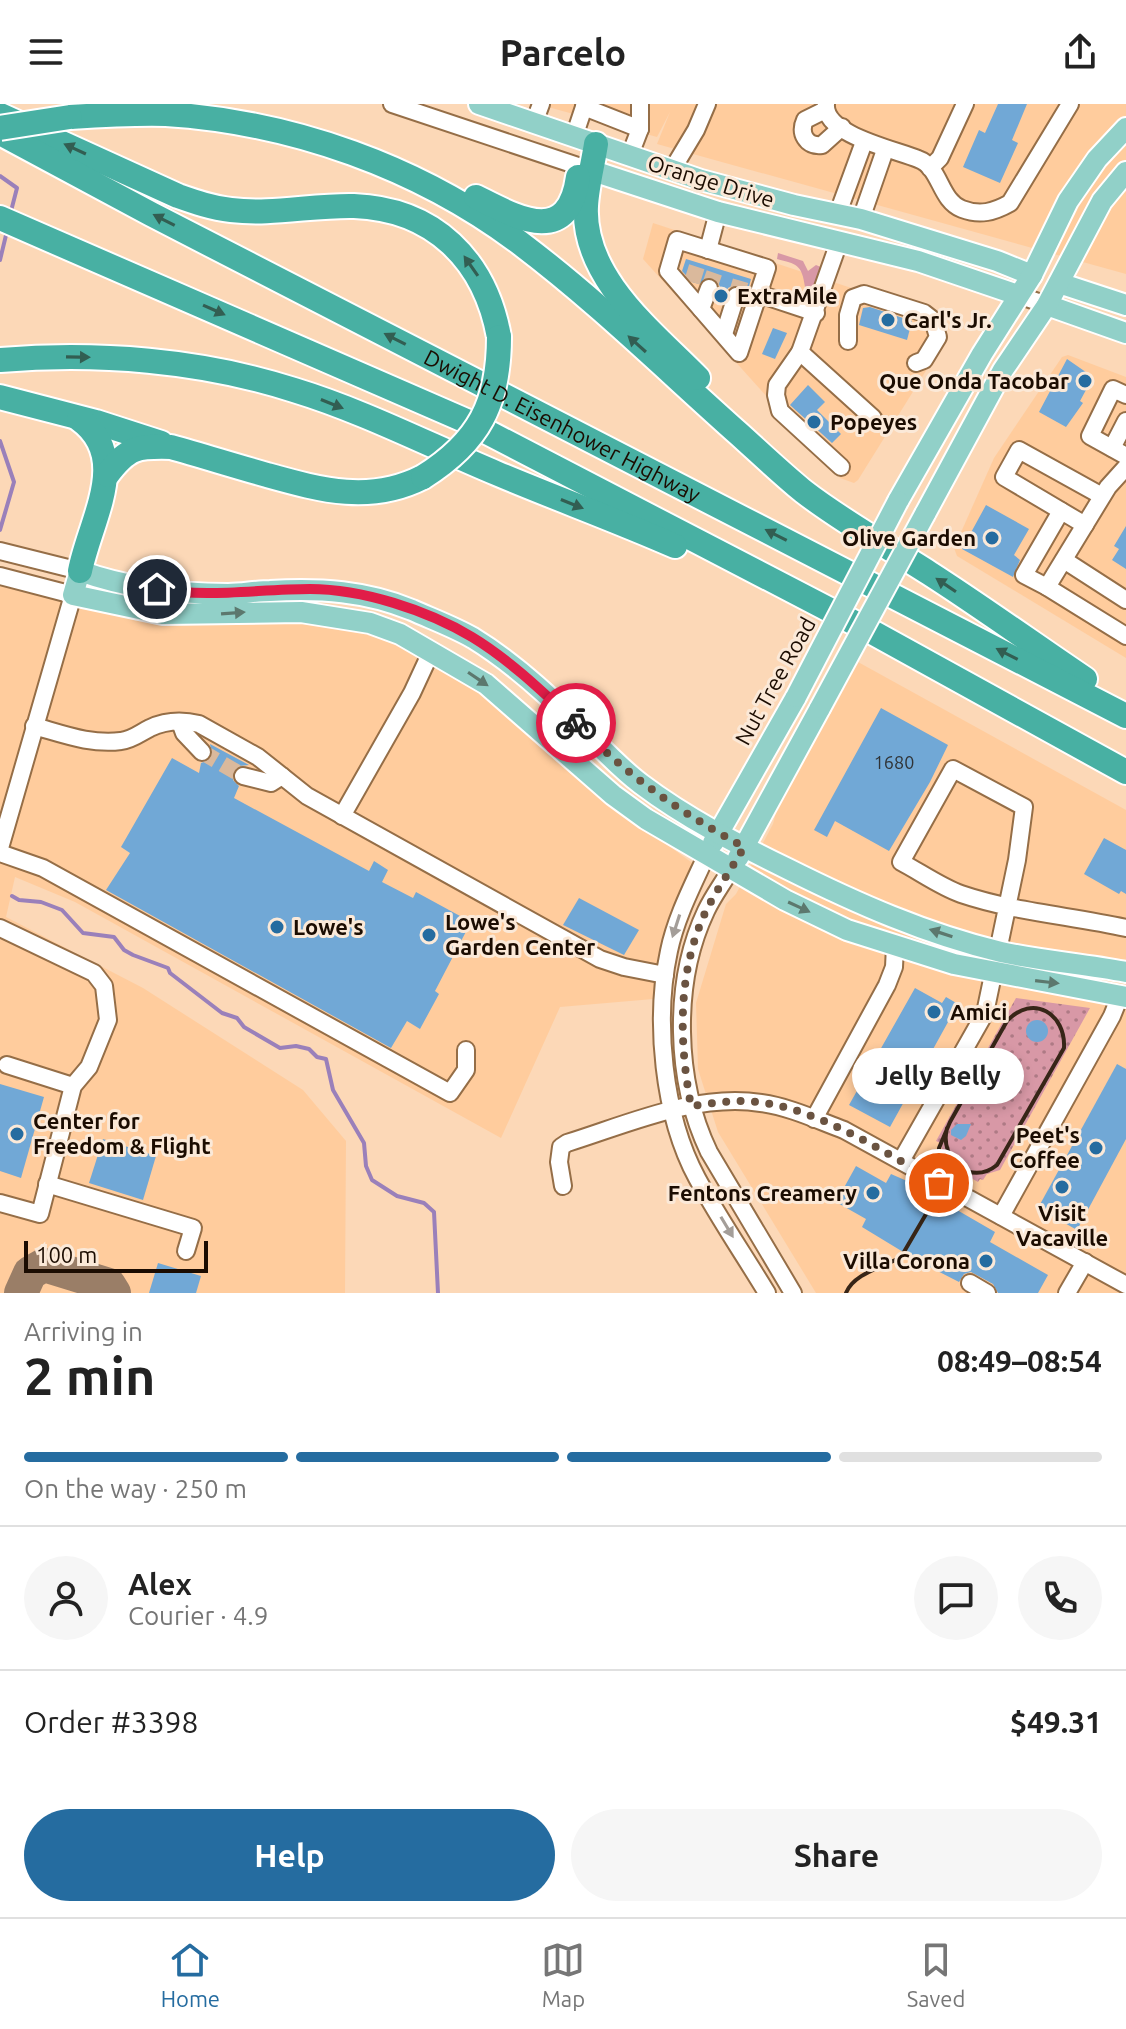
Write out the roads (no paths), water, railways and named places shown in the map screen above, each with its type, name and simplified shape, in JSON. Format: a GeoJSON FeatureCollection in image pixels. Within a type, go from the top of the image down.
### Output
{"type":"FeatureCollection","features":[{"type":"Feature","properties":{"kind":"highway"},"geometry":{"type":"LineString","coordinates":[[0,130],[70,117],[166,114],[331,137],[370,149],[434,176],[530,222],[544,222],[558,216],[569,206],[586,168]]}},
{"type":"Feature","properties":{"kind":"highway"},"geometry":{"type":"LineString","coordinates":[[0,115],[178,196],[207,206],[234,210],[352,206],[404,215],[445,238],[465,256],[489,295],[499,337],[495,389],[464,447],[423,477],[386,491],[328,491],[171,447],[96,422],[0,397]]}},
{"type":"Feature","properties":{"kind":"highway"},"geometry":{"type":"LineString","coordinates":[[262,127],[369,160],[430,186],[521,243],[800,489],[849,525],[929,573],[1126,708]]}},
{"type":"Feature","properties":{"kind":"highway","name":"Dwight D. Eisenhower Highway"},"geometry":{"type":"LineString","coordinates":[[0,130],[165,221],[1126,716]]}},
{"type":"Feature","properties":{"kind":"highway"},"geometry":{"type":"LineString","coordinates":[[584,140],[586,223],[596,259],[609,282],[636,314],[788,471],[800,489]]}},
{"type":"Feature","properties":{"kind":"highway","name":"Dwight D. Eisenhower Highway"},"geometry":{"type":"LineString","coordinates":[[10,222],[464,420],[872,632],[1126,772]]}},
{"type":"Feature","properties":{"kind":"highway"},"geometry":{"type":"LineString","coordinates":[[0,360],[84,357],[165,364],[211,370],[297,391],[649,535],[872,632]]}},
{"type":"Feature","properties":{"kind":"highway"},"geometry":{"type":"LineString","coordinates":[[79,419],[93,429],[102,442],[107,475],[80,571]]}},
{"type":"Feature","properties":{"kind":"highway"},"geometry":{"type":"LineString","coordinates":[[107,475],[119,458],[130,450],[145,446],[171,447]]}},
{"type":"Feature","properties":{"kind":"main road","name":"Orange Drive"},"geometry":{"type":"LineString","coordinates":[[479,104],[537,113],[584,140],[672,170],[794,205],[861,219],[997,261],[1032,275]]}},
{"type":"Feature","properties":{"kind":"main road","name":"Nut Tree Road"},"geometry":{"type":"LineString","coordinates":[[707,854],[796,697],[898,501],[1032,275],[1068,201],[1097,159],[1126,128]]}},
{"type":"Feature","properties":{"kind":"main road","name":"Orange Drive"},"geometry":{"type":"LineString","coordinates":[[586,168],[718,212],[918,261],[1018,295]]}},
{"type":"Feature","properties":{"kind":"main road"},"geometry":{"type":"LineString","coordinates":[[731,869],[1003,370],[1047,305],[1102,201],[1126,172]]}},
{"type":"Feature","properties":{"kind":"main road"},"geometry":{"type":"LineString","coordinates":[[1059,283],[1126,305]]}},
{"type":"Feature","properties":{"kind":"main road"},"geometry":{"type":"LineString","coordinates":[[1047,305],[1126,333]]}},
{"type":"Feature","properties":{"kind":"main road"},"geometry":{"type":"LineString","coordinates":[[1123,996],[1074,985],[995,974],[895,946],[847,930],[785,900],[646,819],[613,795],[486,684],[385,628],[338,617],[262,611],[163,614],[73,595],[80,571],[104,580],[178,593],[342,591],[374,597],[409,609],[471,637],[498,656],[641,784],[744,847],[855,902],[901,920],[997,951],[1126,972]]}},
{"type":"Feature","properties":{"kind":"street","name":"Orange Drive"},"geometry":{"type":"LineString","coordinates":[[392,104],[417,107],[586,168]]}},
{"type":"Feature","properties":{"kind":"street"},"geometry":{"type":"LineString","coordinates":[[630,155],[640,129],[640,104]]}},
{"type":"Feature","properties":{"kind":"street"},"geometry":{"type":"LineString","coordinates":[[672,170],[696,130],[707,104]]}},
{"type":"Feature","properties":{"kind":"street"},"geometry":{"type":"LineString","coordinates":[[930,168],[940,158],[965,104]]}},
{"type":"Feature","properties":{"kind":"street"},"geometry":{"type":"LineString","coordinates":[[842,127],[822,145],[809,143],[803,133],[803,124],[809,116],[826,107],[830,119],[842,127],[864,142],[922,160],[937,177],[946,199],[961,208],[980,213],[995,211],[1010,203],[1070,104]]}},
{"type":"Feature","properties":{"kind":"street"},"geometry":{"type":"LineString","coordinates":[[584,140],[584,105],[640,129]]}},
{"type":"Feature","properties":{"kind":"street"},"geometry":{"type":"LineString","coordinates":[[838,213],[864,142]]}},
{"type":"Feature","properties":{"kind":"street"},"geometry":{"type":"LineString","coordinates":[[861,219],[885,150]]}},
{"type":"Feature","properties":{"kind":"street"},"geometry":{"type":"LineString","coordinates":[[709,257],[718,212]]}},
{"type":"Feature","properties":{"kind":"street"},"geometry":{"type":"LineString","coordinates":[[677,240],[709,257],[744,269],[767,268],[739,353],[701,309],[690,288],[668,271],[677,240]]}},
{"type":"Feature","properties":{"kind":"street"},"geometry":{"type":"LineString","coordinates":[[839,242],[800,352],[777,385],[776,395],[780,411],[841,467]]}},
{"type":"Feature","properties":{"kind":"street"},"geometry":{"type":"LineString","coordinates":[[1032,275],[1059,283]]}},
{"type":"Feature","properties":{"kind":"street"},"geometry":{"type":"LineString","coordinates":[[701,309],[709,288]]}},
{"type":"Feature","properties":{"kind":"street"},"geometry":{"type":"LineString","coordinates":[[759,294],[816,313]]}},
{"type":"Feature","properties":{"kind":"street"},"geometry":{"type":"LineString","coordinates":[[848,341],[848,315],[853,298],[864,294],[924,313],[933,320],[938,337],[924,360],[916,363]]}},
{"type":"Feature","properties":{"kind":"street"},"geometry":{"type":"LineString","coordinates":[[1018,295],[1047,305]]}},
{"type":"Feature","properties":{"kind":"street"},"geometry":{"type":"LineString","coordinates":[[724,334],[736,296]]}},
{"type":"Feature","properties":{"kind":"street"},"geometry":{"type":"LineString","coordinates":[[800,352],[873,418]]}},
{"type":"Feature","properties":{"kind":"street"},"geometry":{"type":"LineString","coordinates":[[1126,395],[1113,389],[1090,436],[1119,452],[1126,421]]}},
{"type":"Feature","properties":{"kind":"street"},"geometry":{"type":"LineString","coordinates":[[1085,525],[1004,477],[1019,450],[1102,496]]}},
{"type":"Feature","properties":{"kind":"street"},"geometry":{"type":"LineString","coordinates":[[1047,587],[1102,496],[1126,467]]}},
{"type":"Feature","properties":{"kind":"street"},"geometry":{"type":"LineString","coordinates":[[1061,511],[1024,575],[1126,636]]}},
{"type":"Feature","properties":{"kind":"street"},"geometry":{"type":"LineString","coordinates":[[0,551],[80,571]]}},
{"type":"Feature","properties":{"kind":"street"},"geometry":{"type":"LineString","coordinates":[[1064,560],[1126,600]]}},
{"type":"Feature","properties":{"kind":"street"},"geometry":{"type":"LineString","coordinates":[[0,576],[73,595],[0,850],[43,868],[450,1093],[466,1070],[466,1050]]}},
{"type":"Feature","properties":{"kind":"street"},"geometry":{"type":"LineString","coordinates":[[342,816],[412,693],[431,652]]}},
{"type":"Feature","properties":{"kind":"street"},"geometry":{"type":"LineString","coordinates":[[34,726],[106,742],[125,741],[166,722],[199,724],[258,757],[307,796],[600,959],[665,975]]}},
{"type":"Feature","properties":{"kind":"street"},"geometry":{"type":"LineString","coordinates":[[180,722],[184,733],[202,752]]}},
{"type":"Feature","properties":{"kind":"street"},"geometry":{"type":"LineString","coordinates":[[901,1161],[985,1013],[995,974],[997,951],[1007,905],[1017,860],[1024,807],[953,769],[901,862],[958,893],[1007,905],[1126,928]]}},
{"type":"Feature","properties":{"kind":"street"},"geometry":{"type":"LineString","coordinates":[[243,776],[271,783],[282,776]]}},
{"type":"Feature","properties":{"kind":"street","name":"Nut Tree Road"},"geometry":{"type":"LineString","coordinates":[[707,854],[679,917],[669,950],[662,1030],[682,1145],[697,1177],[767,1293]]}},
{"type":"Feature","properties":{"kind":"street"},"geometry":{"type":"LineString","coordinates":[[731,869],[707,910],[688,975],[682,1026],[691,1106],[697,1128],[709,1152],[793,1293]]}},
{"type":"Feature","properties":{"kind":"street"},"geometry":{"type":"LineString","coordinates":[[0,928],[94,973],[104,986],[108,1020],[89,1067],[73,1086],[40,1214],[0,1203]]}},
{"type":"Feature","properties":{"kind":"street"},"geometry":{"type":"LineString","coordinates":[[814,1119],[887,985],[894,967],[895,946]]}},
{"type":"Feature","properties":{"kind":"street"},"geometry":{"type":"LineString","coordinates":[[1001,1216],[1123,996]]}},
{"type":"Feature","properties":{"kind":"street"},"geometry":{"type":"LineString","coordinates":[[7,1065],[73,1086]]}},
{"type":"Feature","properties":{"kind":"street"},"geometry":{"type":"LineString","coordinates":[[563,1186],[559,1162],[561,1147],[567,1143],[691,1106],[741,1101],[763,1103],[844,1130],[1126,1285]]}},
{"type":"Feature","properties":{"kind":"street"},"geometry":{"type":"LineString","coordinates":[[47,1184],[193,1228],[186,1251]]}},
{"type":"Feature","properties":{"kind":"street"},"geometry":{"type":"LineString","coordinates":[[1067,1293],[1085,1262]]}},
{"type":"Feature","properties":{"kind":"street"},"geometry":{"type":"LineString","coordinates":[[970,1283],[987,1293]]}},
{"type":"Feature","properties":{"kind":"waterway"},"geometry":{"type":"LineString","coordinates":[[0,176],[17,188],[10,215]]}},
{"type":"Feature","properties":{"kind":"waterway"},"geometry":{"type":"LineString","coordinates":[[0,260],[7,231]]}},
{"type":"Feature","properties":{"kind":"waterway"},"geometry":{"type":"LineString","coordinates":[[0,441],[14,482],[0,530]]}},
{"type":"Feature","properties":{"kind":"waterway"},"geometry":{"type":"LineString","coordinates":[[12,896],[62,910],[83,933],[114,937],[124,950],[168,968],[170,973],[222,1013],[237,1018],[244,1027],[280,1048],[296,1046],[309,1049],[317,1057],[326,1059],[333,1090],[364,1143],[366,1166],[372,1180],[397,1196],[424,1203],[434,1212],[438,1293]]}},
{"type":"Feature","properties":{"kind":"tunnel"},"geometry":{"type":"LineString","coordinates":[[692,282],[698,263]]}},
{"type":"Feature","properties":{"kind":"tunnel"},"geometry":{"type":"LineString","coordinates":[[709,288],[716,268]]}},
{"type":"Feature","properties":{"kind":"tunnel"},"geometry":{"type":"LineString","coordinates":[[736,296],[742,276]]}},
{"type":"Feature","properties":{"kind":"tunnel"},"geometry":{"type":"LineString","coordinates":[[202,752],[243,776]]}},
{"type":"Feature","properties":{"kind":"railway"},"geometry":{"type":"LineString","coordinates":[[846,1293],[862,1275],[901,1257],[936,1197],[939,1148],[950,1122],[1007,1021],[1017,1013],[1037,1008],[1054,1017],[1060,1026],[1064,1048],[997,1165],[977,1173],[959,1166],[948,1150],[946,1139],[947,1128]]}},
{"type":"Feature","properties":{"kind":"place","name":"ExtraMile"},"geometry":{"type":"Point","coordinates":[721,296]}},
{"type":"Feature","properties":{"kind":"place","name":"Carl's Jr."},"geometry":{"type":"Point","coordinates":[888,320]}},
{"type":"Feature","properties":{"kind":"place","name":"Que Onda Tacobar"},"geometry":{"type":"Point","coordinates":[1085,381]}},
{"type":"Feature","properties":{"kind":"place","name":"Popeyes"},"geometry":{"type":"Point","coordinates":[814,422]}},
{"type":"Feature","properties":{"kind":"place","name":"Olive Garden"},"geometry":{"type":"Point","coordinates":[992,538]}},
{"type":"Feature","properties":{"kind":"place","name":"Lowe's"},"geometry":{"type":"Point","coordinates":[277,927]}},
{"type":"Feature","properties":{"kind":"place","name":"Lowe's Garden Center"},"geometry":{"type":"Point","coordinates":[429,935]}},
{"type":"Feature","properties":{"kind":"place","name":"Amici"},"geometry":{"type":"Point","coordinates":[934,1012]}},
{"type":"Feature","properties":{"kind":"place","name":"Center for Freedom & Flight"},"geometry":{"type":"Point","coordinates":[17,1134]}},
{"type":"Feature","properties":{"kind":"place","name":"Peet's Coffee"},"geometry":{"type":"Point","coordinates":[1096,1148]}},
{"type":"Feature","properties":{"kind":"place","name":"Jelly Belly"},"geometry":{"type":"Point","coordinates":[939,1183]}},
{"type":"Feature","properties":{"kind":"place","name":"Visit Vacaville"},"geometry":{"type":"Point","coordinates":[1062,1187]}},
{"type":"Feature","properties":{"kind":"place","name":"Fentons Creamery"},"geometry":{"type":"Point","coordinates":[873,1193]}},
{"type":"Feature","properties":{"kind":"place","name":"Villa Corona"},"geometry":{"type":"Point","coordinates":[986,1261]}}]}
